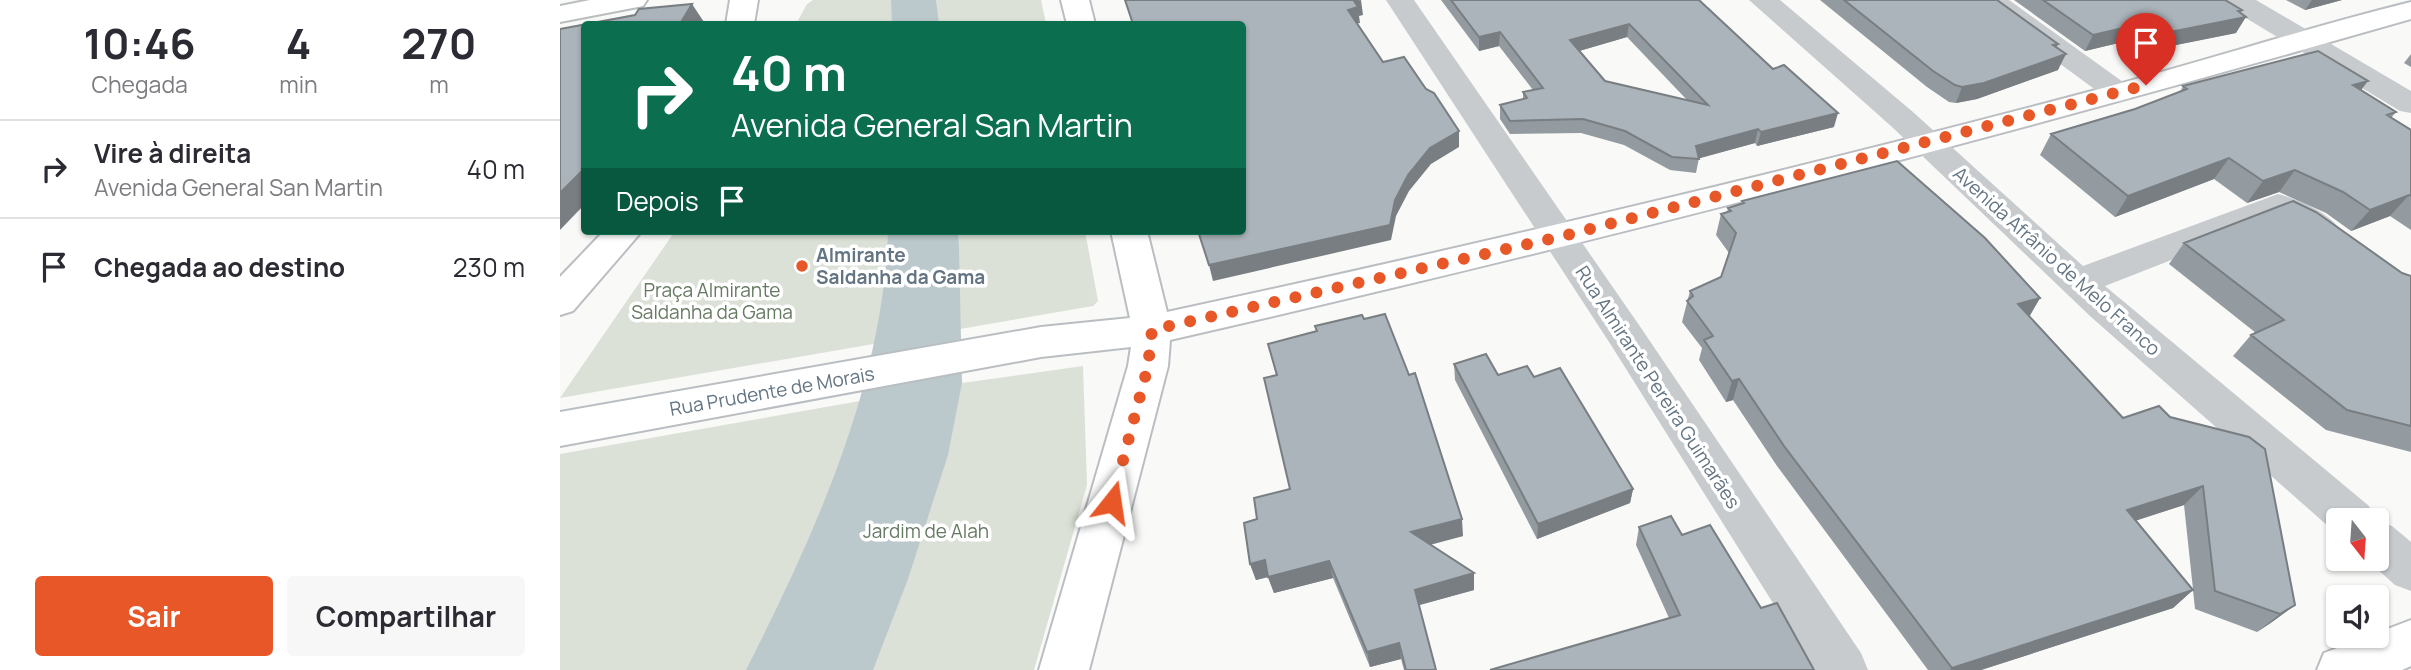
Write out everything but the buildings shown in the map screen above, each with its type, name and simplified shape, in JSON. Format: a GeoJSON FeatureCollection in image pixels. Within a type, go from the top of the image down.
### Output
{"type":"FeatureCollection","features":[{"type":"Feature","properties":{"kind":"main road"},"geometry":{"type":"LineString","coordinates":[[560,14],[633,0]]}},
{"type":"Feature","properties":{"kind":"main road"},"geometry":{"type":"LineString","coordinates":[[740,21],[744,0]]}},
{"type":"Feature","properties":{"kind":"main road"},"geometry":{"type":"LineString","coordinates":[[1075,0],[1080,21]]}},
{"type":"Feature","properties":{"kind":"main road","name":"Rua Prudente de Morais"},"geometry":{"type":"LineString","coordinates":[[560,429],[1041,342],[1152,330],[1559,237],[2119,93],[2411,10]]}},
{"type":"Feature","properties":{"kind":"main road"},"geometry":{"type":"LineString","coordinates":[[560,301],[620,235]]}},
{"type":"Feature","properties":{"kind":"main road"},"geometry":{"type":"LineString","coordinates":[[1064,670],[1148,366],[1152,330],[1130,235]]}},
{"type":"Feature","properties":{"kind":"main road"},"geometry":{"type":"LineString","coordinates":[[2342,670],[2411,643]]}},
{"type":"Feature","properties":{"kind":"street","name":"Rua Almirante Pereira Guimarães"},"geometry":{"type":"LineString","coordinates":[[1400,0],[1843,670]]}},
{"type":"Feature","properties":{"kind":"street","name":"Avenida Afrânio de Melo Franco"},"geometry":{"type":"LineString","coordinates":[[1763,0],[1926,143],[2077,282],[2339,508]]}},
{"type":"Feature","properties":{"kind":"street"},"geometry":{"type":"LineString","coordinates":[[1991,0],[2119,93]]}},
{"type":"Feature","properties":{"kind":"street"},"geometry":{"type":"LineString","coordinates":[[2236,0],[2411,104]]}},
{"type":"Feature","properties":{"kind":"street"},"geometry":{"type":"LineString","coordinates":[[2077,282],[2278,205],[2312,223],[2354,253]]}},
{"type":"Feature","properties":{"kind":"street"},"geometry":{"type":"LineString","coordinates":[[2389,551],[2411,570]]}},
{"type":"Feature","properties":{"kind":"green space"},"geometry":{"type":"Polygon","coordinates":[[[813,0],[1041,0],[1045,21],[798,21],[807,4],[813,0]]]}},
{"type":"Feature","properties":{"kind":"green space","name":"Praça Almirante Saldanha da Gama"},"geometry":{"type":"Polygon","coordinates":[[[672,235],[1086,235],[1098,301],[1093,306],[560,398],[672,235]]]}},
{"type":"Feature","properties":{"kind":"green space","name":"Jardim de Alah"},"geometry":{"type":"Polygon","coordinates":[[[1083,366],[1087,485],[1034,670],[560,670],[560,454],[962,383],[1083,366]]]}},
{"type":"Feature","properties":{"kind":"shaded area"},"geometry":{"type":"Polygon","coordinates":[[[891,0],[936,0],[939,21],[892,21],[891,0]]]}},
{"type":"Feature","properties":{"kind":"shaded area"},"geometry":{"type":"Polygon","coordinates":[[[888,235],[958,235],[962,383],[948,455],[908,579],[873,670],[746,670],[797,565],[841,457],[873,346],[883,289],[888,235]]]}},
{"type":"Feature","properties":{"kind":"place","name":"Almirante Saldanha da Gama"},"geometry":{"type":"Point","coordinates":[802,266]}},
{"type":"Feature","properties":{"kind":"route"},"geometry":{"type":"LineString","coordinates":[[1112,502],[1148,366],[1152,330],[1559,237],[2146,85]]}}]}
